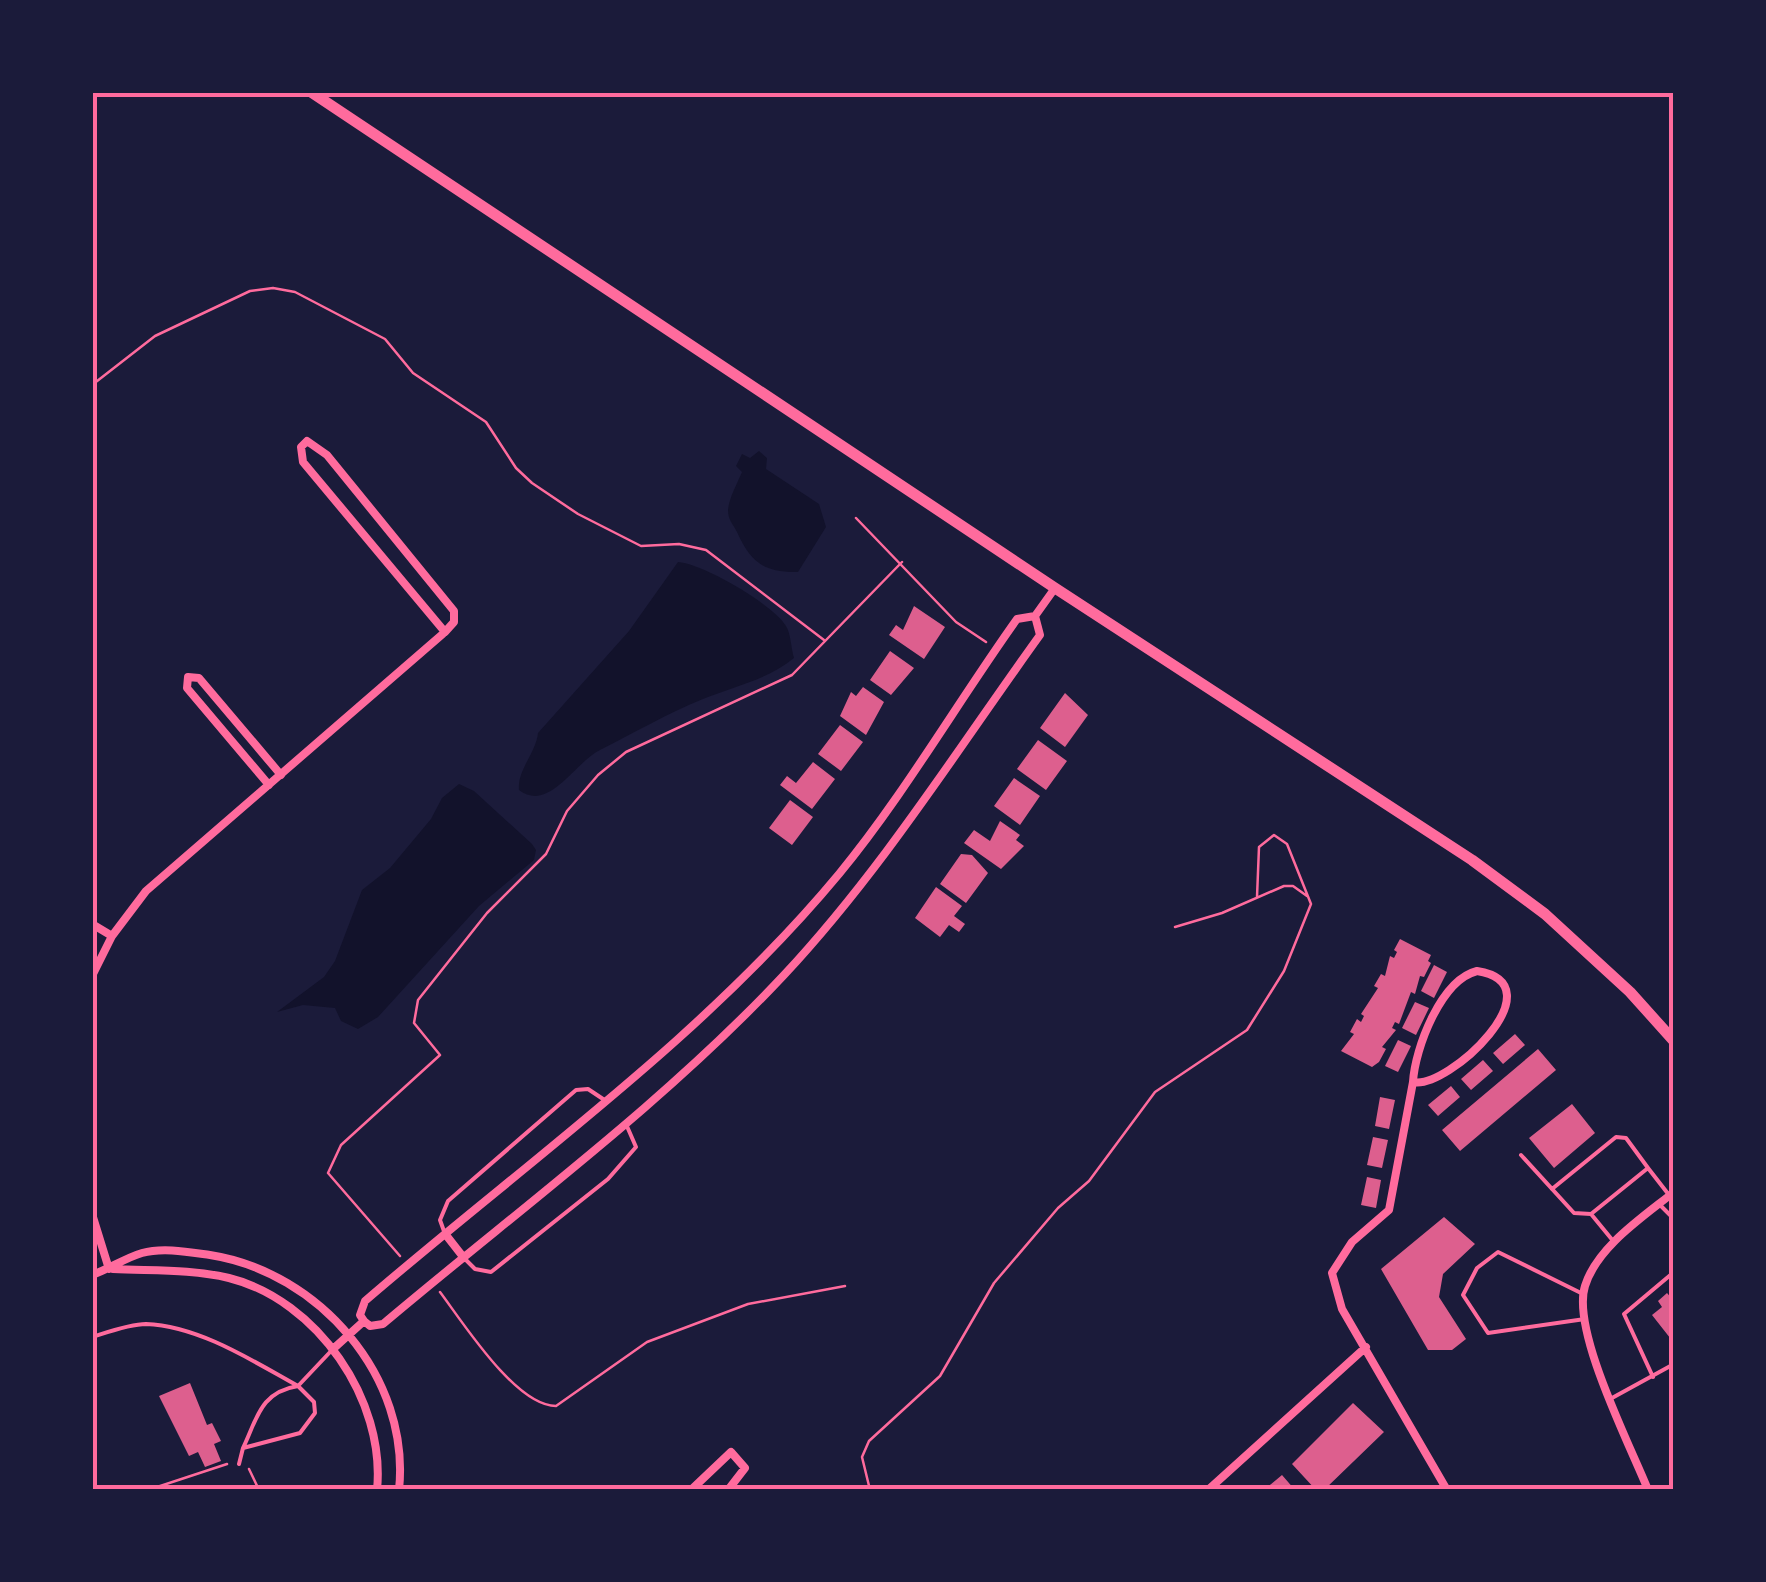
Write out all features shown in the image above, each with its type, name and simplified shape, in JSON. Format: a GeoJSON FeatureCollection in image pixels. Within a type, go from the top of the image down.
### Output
{"type":"FeatureCollection","features":[{"type":"Feature","properties":{"kind":"main road"},"geometry":{"type":"LineString","coordinates":[[311,92],[1055,588],[1472,860],[1545,914],[1630,992],[1674,1041]]}},
{"type":"Feature","properties":{"kind":"street"},"geometry":{"type":"LineString","coordinates":[[92,976],[112,936],[146,891],[269,786],[445,632],[454,622],[454,611],[326,455],[307,441],[300,447],[304,462],[445,632]]}},
{"type":"Feature","properties":{"kind":"street"},"geometry":{"type":"LineString","coordinates":[[1035,616],[1040,635],[873,872],[745,1015],[434,1283],[383,1324],[370,1326],[364,1322],[361,1309],[366,1301],[606,1101],[723,996],[838,876],[1017,619],[1035,616],[1055,588]]}},
{"type":"Feature","properties":{"kind":"street"},"geometry":{"type":"LineString","coordinates":[[269,786],[184,685],[188,676],[199,678],[281,774]]}},
{"type":"Feature","properties":{"kind":"street"},"geometry":{"type":"LineString","coordinates":[[92,924],[112,936]]}},
{"type":"Feature","properties":{"kind":"street"},"geometry":{"type":"LineString","coordinates":[[92,944],[104,951]]}},
{"type":"Feature","properties":{"kind":"street"},"geometry":{"type":"LineString","coordinates":[[1413,1082],[1432,1082],[1492,1032],[1508,1000],[1499,980],[1476,971],[1465,974],[1447,992],[1418,1059],[1413,1082],[1388,1210],[1352,1242],[1332,1273],[1342,1309],[1447,1490]]}},
{"type":"Feature","properties":{"kind":"street"},"geometry":{"type":"LineString","coordinates":[[1648,1490],[1585,1335],[1584,1287],[1614,1242],[1671,1194]]}},
{"type":"Feature","properties":{"kind":"street"},"geometry":{"type":"LineString","coordinates":[[92,1214],[109,1269]]}},
{"type":"Feature","properties":{"kind":"street"},"geometry":{"type":"LineString","coordinates":[[446,1236],[464,1258]]}},
{"type":"Feature","properties":{"kind":"street"},"geometry":{"type":"LineString","coordinates":[[92,1274],[142,1252],[182,1250],[232,1258],[273,1274],[321,1304],[349,1334],[372,1368],[392,1418],[401,1470],[399,1490]]}},
{"type":"Feature","properties":{"kind":"street"},"geometry":{"type":"LineString","coordinates":[[109,1269],[230,1278],[270,1296],[307,1322],[332,1349],[370,1424],[379,1470],[377,1490]]}},
{"type":"Feature","properties":{"kind":"street"},"geometry":{"type":"LineString","coordinates":[[332,1349],[364,1322]]}},
{"type":"Feature","properties":{"kind":"street"},"geometry":{"type":"LineString","coordinates":[[1208,1490],[1366,1348]]}},
{"type":"Feature","properties":{"kind":"street"},"geometry":{"type":"LineString","coordinates":[[691,1490],[731,1452],[745,1468],[728,1490]]}},
{"type":"Feature","properties":{"kind":"lane"},"geometry":{"type":"LineString","coordinates":[[446,1236],[440,1220],[448,1201],[576,1090],[588,1088],[606,1101]]}},
{"type":"Feature","properties":{"kind":"lane"},"geometry":{"type":"LineString","coordinates":[[464,1258],[476,1269],[491,1272],[608,1179],[636,1147],[625,1122]]}},
{"type":"Feature","properties":{"kind":"lane"},"geometry":{"type":"LineString","coordinates":[[1552,1190],[1616,1137],[1626,1138],[1671,1194]]}},
{"type":"Feature","properties":{"kind":"lane"},"geometry":{"type":"LineString","coordinates":[[1521,1155],[1574,1212],[1591,1214],[1614,1242]]}},
{"type":"Feature","properties":{"kind":"lane"},"geometry":{"type":"LineString","coordinates":[[1591,1214],[1648,1168]]}},
{"type":"Feature","properties":{"kind":"lane"},"geometry":{"type":"LineString","coordinates":[[1659,1204],[1674,1219]]}},
{"type":"Feature","properties":{"kind":"lane"},"geometry":{"type":"LineString","coordinates":[[1584,1295],[1498,1252],[1478,1268],[1463,1295],[1488,1333],[1585,1318]]}},
{"type":"Feature","properties":{"kind":"lane"},"geometry":{"type":"LineString","coordinates":[[1653,1377],[1624,1314],[1674,1272]]}},
{"type":"Feature","properties":{"kind":"lane"},"geometry":{"type":"LineString","coordinates":[[92,1337],[144,1324],[190,1333],[248,1358],[298,1386],[314,1402],[310,1423],[283,1440],[243,1448]]}},
{"type":"Feature","properties":{"kind":"lane"},"geometry":{"type":"LineString","coordinates":[[239,1464],[260,1407],[280,1389],[298,1386],[332,1349]]}},
{"type":"Feature","properties":{"kind":"lane"},"geometry":{"type":"LineString","coordinates":[[1611,1399],[1674,1364]]}},
{"type":"Feature","properties":{"kind":"path"},"geometry":{"type":"LineString","coordinates":[[92,385],[154,336],[250,292],[272,288],[295,292],[372,329],[413,373],[486,422],[516,468],[532,483],[578,514],[641,546],[694,546],[825,641]]}},
{"type":"Feature","properties":{"kind":"path"},"geometry":{"type":"LineString","coordinates":[[856,518],[956,622],[996,648]]}},
{"type":"Feature","properties":{"kind":"path"},"geometry":{"type":"LineString","coordinates":[[409,1265],[328,1173],[341,1145],[440,1056],[414,1023],[418,1000],[488,914],[546,854],[567,811],[598,775],[626,752],[792,676],[902,562]]}},
{"type":"Feature","properties":{"kind":"path"},"geometry":{"type":"LineString","coordinates":[[870,1490],[862,1457],[869,1442],[940,1376],[994,1283],[1058,1208],[1089,1181],[1155,1092],[1247,1030],[1284,972],[1311,904],[1287,844],[1274,835],[1259,847],[1258,897]]}},
{"type":"Feature","properties":{"kind":"path"},"geometry":{"type":"LineString","coordinates":[[1176,926],[1222,914],[1284,886],[1294,886],[1308,897]]}},
{"type":"Feature","properties":{"kind":"path"},"geometry":{"type":"LineString","coordinates":[[434,1283],[515,1388],[544,1406],[556,1406],[646,1342],[748,1304],[845,1286]]}},
{"type":"Feature","properties":{"kind":"path"},"geometry":{"type":"LineString","coordinates":[[148,1490],[218,1465],[239,1464],[253,1471],[259,1490]]}},
{"type":"Feature","properties":{"kind":"shaded area"},"geometry":{"type":"Polygon","coordinates":[[[759,451],[767,458],[766,469],[819,504],[826,527],[798,572],[759,563],[747,551],[729,517],[730,501],[742,472],[736,466],[742,454],[750,458],[759,451]]]}},
{"type":"Feature","properties":{"kind":"shaded area"},"geometry":{"type":"Polygon","coordinates":[[[678,562],[720,577],[767,607],[786,626],[794,658],[762,677],[690,705],[600,750],[551,791],[530,795],[519,790],[538,733],[629,631],[678,562]]]}},
{"type":"Feature","properties":{"kind":"shaded area"},"geometry":{"type":"Polygon","coordinates":[[[459,784],[474,791],[532,844],[536,850],[534,860],[479,906],[378,1017],[358,1029],[341,1021],[335,1008],[303,1005],[277,1012],[324,977],[335,961],[362,890],[390,868],[431,819],[442,798],[459,784]]]}},
{"type":"Feature","properties":{"kind":"building"},"geometry":{"type":"Polygon","coordinates":[[[914,606],[945,627],[924,659],[889,635],[896,625],[903,630],[914,606]]]}},
{"type":"Feature","properties":{"kind":"building"},"geometry":{"type":"Polygon","coordinates":[[[890,651],[914,668],[891,695],[870,680],[890,651]]]}},
{"type":"Feature","properties":{"kind":"building"},"geometry":{"type":"Polygon","coordinates":[[[863,687],[884,702],[866,735],[840,716],[851,692],[856,696],[863,687]]]}},
{"type":"Feature","properties":{"kind":"building"},"geometry":{"type":"Polygon","coordinates":[[[1065,693],[1088,715],[1065,747],[1040,728],[1065,693]]]}},
{"type":"Feature","properties":{"kind":"building"},"geometry":{"type":"Polygon","coordinates":[[[840,725],[863,742],[841,771],[818,754],[840,725]]]}},
{"type":"Feature","properties":{"kind":"building"},"geometry":{"type":"Polygon","coordinates":[[[1038,740],[1067,761],[1046,790],[1017,769],[1038,740]]]}},
{"type":"Feature","properties":{"kind":"building"},"geometry":{"type":"Polygon","coordinates":[[[813,762],[835,779],[812,809],[780,785],[787,776],[796,783],[813,762]]]}},
{"type":"Feature","properties":{"kind":"building"},"geometry":{"type":"Polygon","coordinates":[[[1014,778],[1040,796],[1020,825],[994,806],[1014,778]]]}},
{"type":"Feature","properties":{"kind":"building"},"geometry":{"type":"Polygon","coordinates":[[[790,800],[813,817],[792,845],[769,828],[790,800]]]}},
{"type":"Feature","properties":{"kind":"building"},"geometry":{"type":"Polygon","coordinates":[[[1000,821],[1020,835],[1016,840],[1024,846],[1001,869],[964,843],[974,830],[990,841],[1000,821]]]}},
{"type":"Feature","properties":{"kind":"building"},"geometry":{"type":"Polygon","coordinates":[[[961,854],[972,855],[988,873],[966,903],[940,884],[961,854]]]}},
{"type":"Feature","properties":{"kind":"building"},"geometry":{"type":"Polygon","coordinates":[[[936,887],[962,906],[954,916],[965,924],[959,932],[949,925],[940,937],[915,918],[936,887]]]}},
{"type":"Feature","properties":{"kind":"building"},"geometry":{"type":"Polygon","coordinates":[[[1400,939],[1431,955],[1431,963],[1424,977],[1420,976],[1415,994],[1411,992],[1399,1024],[1395,1022],[1392,1028],[1396,1030],[1382,1047],[1386,1049],[1379,1062],[1372,1067],[1341,1051],[1354,1034],[1350,1032],[1357,1019],[1361,1022],[1361,1014],[1378,988],[1374,986],[1381,974],[1385,976],[1400,939]]]}},
{"type":"Feature","properties":{"kind":"building"},"geometry":{"type":"Polygon","coordinates":[[[1434,965],[1447,972],[1434,998],[1421,991],[1434,965]]]}},
{"type":"Feature","properties":{"kind":"building"},"geometry":{"type":"Polygon","coordinates":[[[1415,1002],[1429,1008],[1416,1035],[1402,1028],[1415,1002]]]}},
{"type":"Feature","properties":{"kind":"building"},"geometry":{"type":"Polygon","coordinates":[[[1515,1034],[1525,1045],[1503,1064],[1493,1053],[1515,1034]]]}},
{"type":"Feature","properties":{"kind":"building"},"geometry":{"type":"Polygon","coordinates":[[[1398,1040],[1411,1046],[1398,1072],[1385,1066],[1398,1040]]]}},
{"type":"Feature","properties":{"kind":"building"},"geometry":{"type":"Polygon","coordinates":[[[1538,1049],[1556,1070],[1460,1151],[1442,1130],[1538,1049]]]}},
{"type":"Feature","properties":{"kind":"building"},"geometry":{"type":"Polygon","coordinates":[[[1483,1060],[1493,1071],[1471,1090],[1461,1079],[1483,1060]]]}},
{"type":"Feature","properties":{"kind":"building"},"geometry":{"type":"Polygon","coordinates":[[[1451,1086],[1460,1097],[1438,1116],[1428,1105],[1451,1086]]]}},
{"type":"Feature","properties":{"kind":"building"},"geometry":{"type":"Polygon","coordinates":[[[1380,1097],[1395,1100],[1389,1129],[1375,1126],[1380,1097]]]}},
{"type":"Feature","properties":{"kind":"building"},"geometry":{"type":"Polygon","coordinates":[[[1572,1104],[1595,1133],[1554,1168],[1529,1138],[1572,1104]]]}},
{"type":"Feature","properties":{"kind":"building"},"geometry":{"type":"Polygon","coordinates":[[[1373,1137],[1388,1140],[1382,1168],[1367,1165],[1373,1137]]]}},
{"type":"Feature","properties":{"kind":"building"},"geometry":{"type":"Polygon","coordinates":[[[1367,1177],[1381,1180],[1376,1208],[1361,1205],[1367,1177]]]}},
{"type":"Feature","properties":{"kind":"building"},"geometry":{"type":"Polygon","coordinates":[[[1444,1217],[1475,1244],[1443,1274],[1439,1297],[1466,1339],[1452,1350],[1428,1350],[1381,1269],[1444,1217]]]}},
{"type":"Feature","properties":{"kind":"building"},"geometry":{"type":"Polygon","coordinates":[[[1667,1293],[1674,1301],[1674,1343],[1652,1315],[1662,1307],[1658,1301],[1667,1293]]]}},
{"type":"Feature","properties":{"kind":"building"},"geometry":{"type":"Polygon","coordinates":[[[190,1383],[207,1425],[212,1423],[221,1441],[214,1444],[221,1461],[205,1467],[198,1452],[189,1456],[159,1396],[190,1383]]]}},
{"type":"Feature","properties":{"kind":"building"},"geometry":{"type":"Polygon","coordinates":[[[1353,1403],[1384,1432],[1324,1490],[1316,1490],[1292,1464],[1353,1403]]]}},
{"type":"Feature","properties":{"kind":"building"},"geometry":{"type":"Polygon","coordinates":[[[1282,1475],[1295,1490],[1264,1490],[1282,1475]]]}}]}
